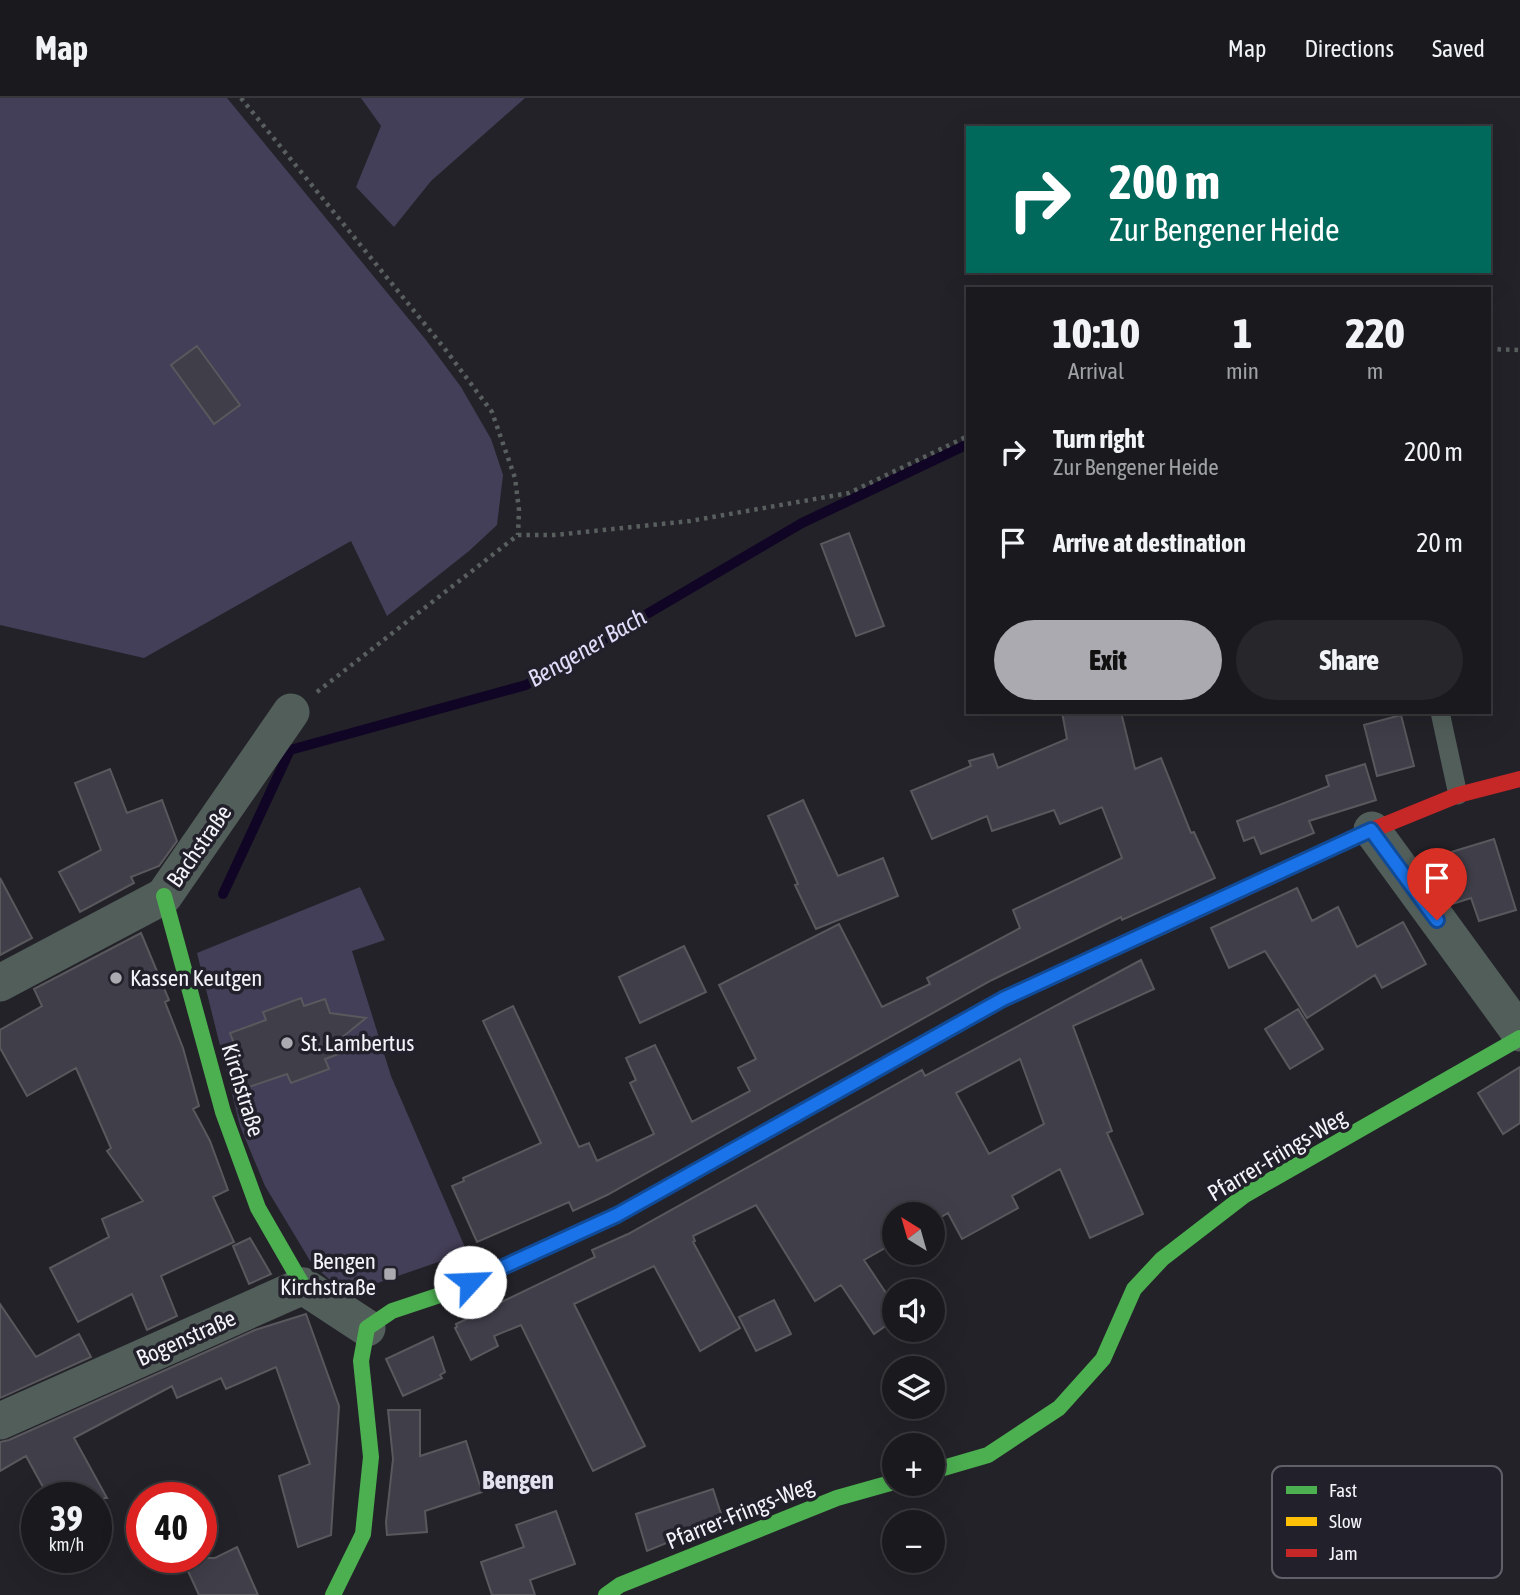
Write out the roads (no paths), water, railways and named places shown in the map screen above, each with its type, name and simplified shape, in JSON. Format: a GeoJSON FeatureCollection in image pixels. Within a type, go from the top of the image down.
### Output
{"type":"FeatureCollection","features":[{"type":"Feature","properties":{"kind":"street","name":"Bachstraße"},"geometry":{"type":"LineString","coordinates":[[0,983],[164,896],[291,712]]}},
{"type":"Feature","properties":{"kind":"street"},"geometry":{"type":"LineString","coordinates":[[333,1595],[363,1534],[371,1457],[360,1361],[367,1328],[392,1311],[446,1293],[617,1215],[1003,999],[1371,830],[1458,795],[1520,779]]}},
{"type":"Feature","properties":{"kind":"street"},"geometry":{"type":"LineString","coordinates":[[1371,830],[1520,1032]]}},
{"type":"Feature","properties":{"kind":"street","name":"Kirchstraße"},"geometry":{"type":"LineString","coordinates":[[164,896],[223,1112],[258,1208],[303,1286]]}},
{"type":"Feature","properties":{"kind":"street","name":"Pfarrer-Frings-Weg"},"geometry":{"type":"LineString","coordinates":[[945,1468],[988,1455],[1059,1408],[1102,1359],[1134,1289],[1162,1259],[1245,1195],[1520,1038]]}},
{"type":"Feature","properties":{"kind":"street"},"geometry":{"type":"LineString","coordinates":[[303,1286],[367,1328]]}},
{"type":"Feature","properties":{"kind":"street","name":"Bogenstraße"},"geometry":{"type":"LineString","coordinates":[[0,1420],[303,1286]]}},
{"type":"Feature","properties":{"kind":"street","name":"Pfarrer-Frings-Weg"},"geometry":{"type":"LineString","coordinates":[[606,1595],[620,1585],[836,1498],[882,1485]]}},
{"type":"Feature","properties":{"kind":"lane"},"geometry":{"type":"LineString","coordinates":[[1440,714],[1458,795]]}},
{"type":"Feature","properties":{"kind":"waterway","name":"Bengener Bach"},"geometry":{"type":"LineString","coordinates":[[223,894],[290,750],[526,685],[802,523],[966,445]]}},
{"type":"Feature","properties":{"kind":"place","name":"Kassen Keutgen"},"geometry":{"type":"Point","coordinates":[116,978]}},
{"type":"Feature","properties":{"kind":"place","name":"St. Lambertus"},"geometry":{"type":"Point","coordinates":[287,1043]}},
{"type":"Feature","properties":{"kind":"place","name":"Bengen Kirchstraße"},"geometry":{"type":"Point","coordinates":[390,1274]}},
{"type":"Feature","properties":{"kind":"district","name":"Bengen"},"geometry":{"type":"Point","coordinates":[518,1480]}}]}
